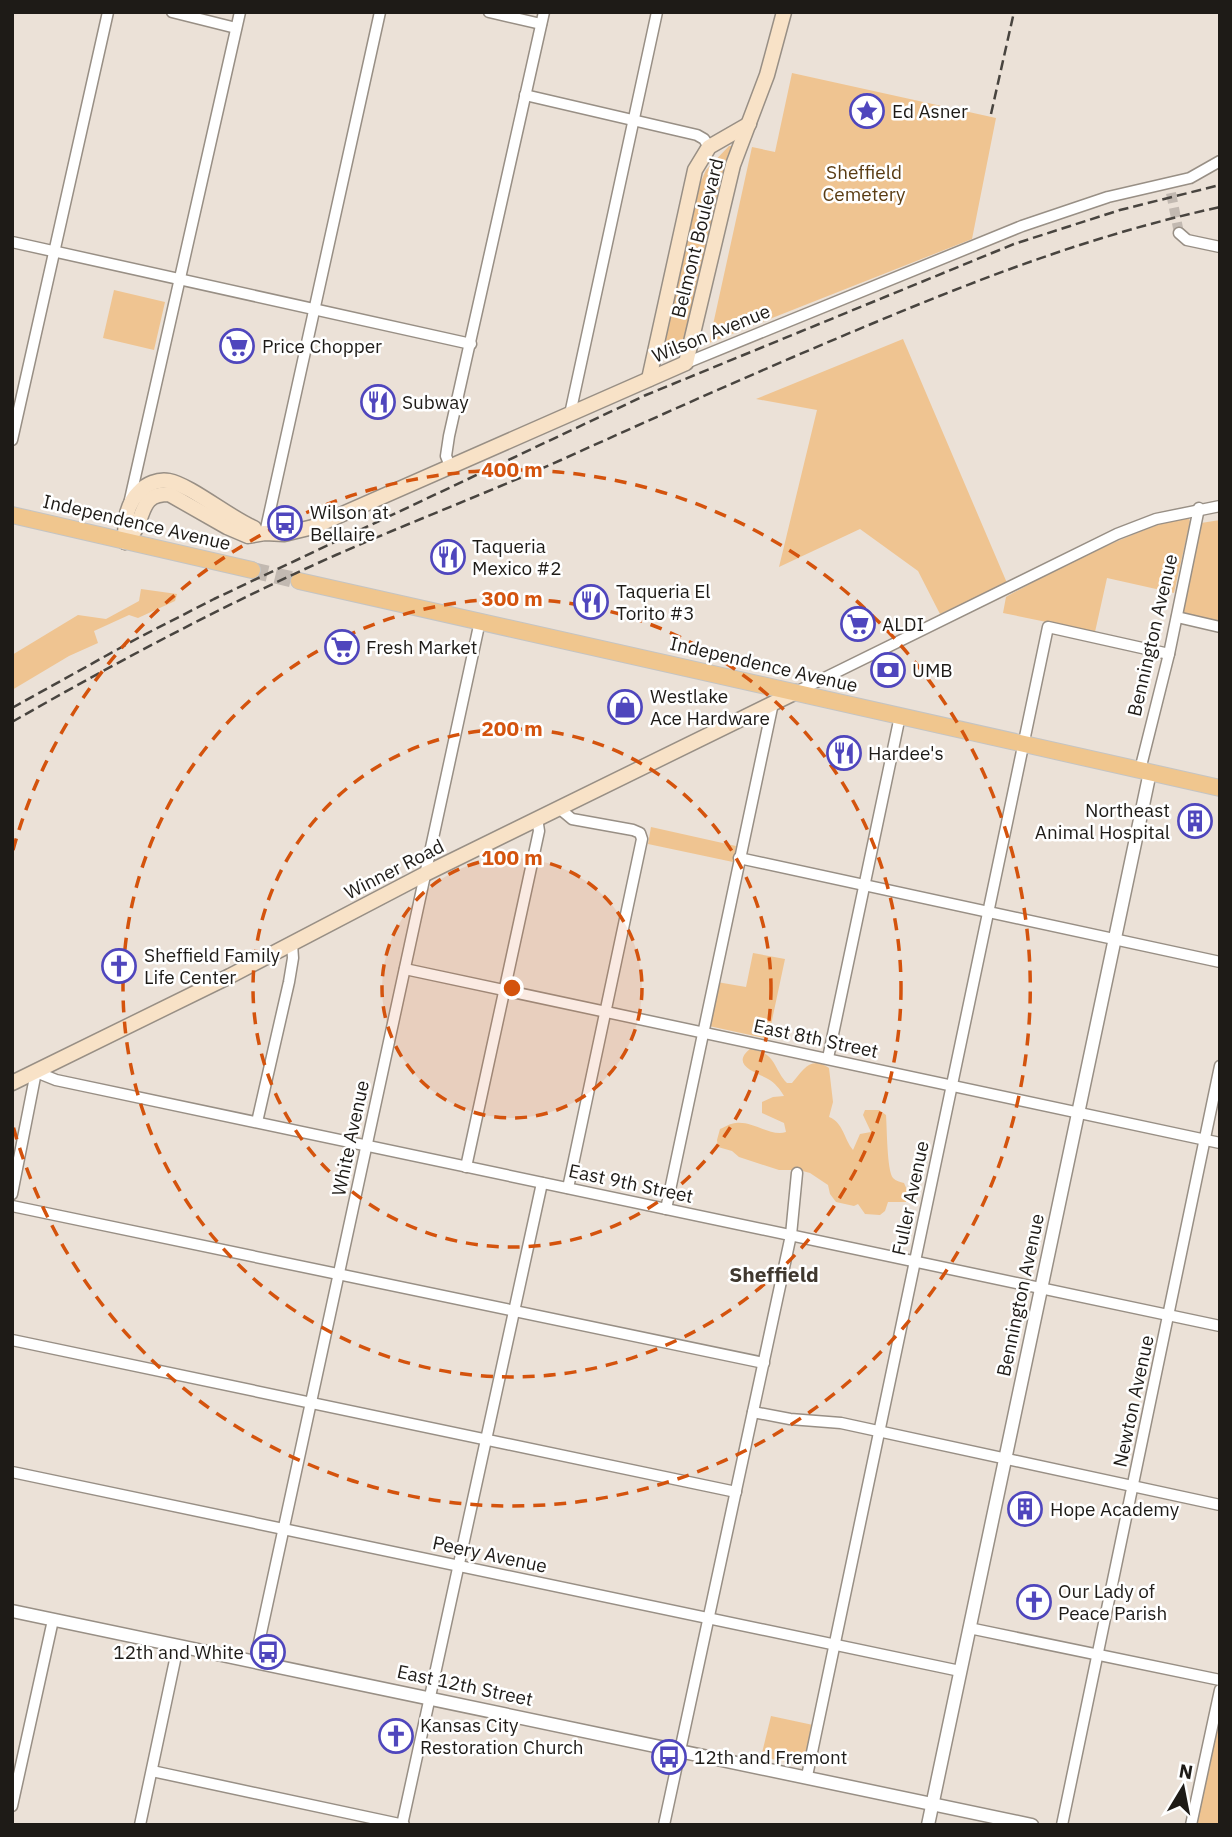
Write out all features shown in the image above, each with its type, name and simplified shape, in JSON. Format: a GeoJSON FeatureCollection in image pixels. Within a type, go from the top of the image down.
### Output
{"type":"FeatureCollection","features":[{"type":"Feature","properties":{"kind":"main road","name":"Belmont Boulevard"},"geometry":{"type":"LineString","coordinates":[[686,363],[733,165],[767,75],[784,12]]}},
{"type":"Feature","properties":{"kind":"main road","name":"Belmont Boulevard"},"geometry":{"type":"LineString","coordinates":[[649,379],[695,170],[709,147],[749,124]]}},
{"type":"Feature","properties":{"kind":"main road","name":"Wilson Avenue"},"geometry":{"type":"LineString","coordinates":[[125,542],[135,530],[144,506],[150,498],[159,494],[169,494],[248,536],[284,534],[313,527],[686,363]]}},
{"type":"Feature","properties":{"kind":"main road","name":"Wilson Avenue"},"geometry":{"type":"LineString","coordinates":[[130,505],[144,488],[155,482],[169,481],[239,522],[265,533]]}},
{"type":"Feature","properties":{"kind":"main road"},"geometry":{"type":"LineString","coordinates":[[125,542],[125,519],[130,505]]}},
{"type":"Feature","properties":{"kind":"main road","name":"Independence Avenue"},"geometry":{"type":"LineString","coordinates":[[12,515],[252,570]]}},
{"type":"Feature","properties":{"kind":"main road","name":"Independence Avenue"},"geometry":{"type":"LineString","coordinates":[[299,581],[1220,788]]}},
{"type":"Feature","properties":{"kind":"main road","name":"Winner Road"},"geometry":{"type":"LineString","coordinates":[[12,1083],[537,818],[796,692]]}},
{"type":"Feature","properties":{"kind":"street"},"geometry":{"type":"LineString","coordinates":[[12,440],[108,12]]}},
{"type":"Feature","properties":{"kind":"street"},"geometry":{"type":"LineString","coordinates":[[172,12],[236,28]]}},
{"type":"Feature","properties":{"kind":"street"},"geometry":{"type":"LineString","coordinates":[[130,505],[240,12]]}},
{"type":"Feature","properties":{"kind":"street"},"geometry":{"type":"LineString","coordinates":[[265,533],[380,12]]}},
{"type":"Feature","properties":{"kind":"street"},"geometry":{"type":"LineString","coordinates":[[450,466],[446,456],[449,436],[542,18],[489,12]]}},
{"type":"Feature","properties":{"kind":"street"},"geometry":{"type":"LineString","coordinates":[[570,414],[657,12]]}},
{"type":"Feature","properties":{"kind":"street"},"geometry":{"type":"LineString","coordinates":[[525,95],[697,135],[705,139],[709,147]]}},
{"type":"Feature","properties":{"kind":"street","name":"Wilson Avenue"},"geometry":{"type":"LineString","coordinates":[[686,363],[1021,226],[1108,197],[1170,188],[1220,161]]}},
{"type":"Feature","properties":{"kind":"street"},"geometry":{"type":"LineString","coordinates":[[1179,233],[1187,240],[1220,247]]}},
{"type":"Feature","properties":{"kind":"street"},"geometry":{"type":"LineString","coordinates":[[12,242],[471,344]]}},
{"type":"Feature","properties":{"kind":"street"},"geometry":{"type":"LineString","coordinates":[[796,692],[1117,534],[1156,519],[1199,508],[1220,506]]}},
{"type":"Feature","properties":{"kind":"street","name":"Bennington Avenue"},"geometry":{"type":"LineString","coordinates":[[928,1825],[1115,939],[1145,771],[1199,508]]}},
{"type":"Feature","properties":{"kind":"street"},"geometry":{"type":"LineString","coordinates":[[1177,617],[1220,627]]}},
{"type":"Feature","properties":{"kind":"street","name":"White Avenue"},"geometry":{"type":"LineString","coordinates":[[255,1661],[480,621]]}},
{"type":"Feature","properties":{"kind":"street","name":"Fuller Avenue"},"geometry":{"type":"LineString","coordinates":[[807,1776],[1048,627],[1169,654]]}},
{"type":"Feature","properties":{"kind":"street"},"geometry":{"type":"LineString","coordinates":[[666,1209],[773,703]]}},
{"type":"Feature","properties":{"kind":"street"},"geometry":{"type":"LineString","coordinates":[[828,1058],[900,716]]}},
{"type":"Feature","properties":{"kind":"street"},"geometry":{"type":"LineString","coordinates":[[560,808],[572,819],[633,830],[640,833],[642,839],[568,1188]]}},
{"type":"Feature","properties":{"kind":"street"},"geometry":{"type":"LineString","coordinates":[[466,1167],[539,831],[537,818]]}},
{"type":"Feature","properties":{"kind":"street"},"geometry":{"type":"LineString","coordinates":[[739,858],[1220,962]]}},
{"type":"Feature","properties":{"kind":"street"},"geometry":{"type":"LineString","coordinates":[[257,1122],[289,982],[292,944]]}},
{"type":"Feature","properties":{"kind":"street","name":"East 8th Street"},"geometry":{"type":"LineString","coordinates":[[405,969],[1220,1143]]}},
{"type":"Feature","properties":{"kind":"street","name":"Newton Avenue"},"geometry":{"type":"LineString","coordinates":[[1062,1825],[1220,1066]]}},
{"type":"Feature","properties":{"kind":"street"},"geometry":{"type":"LineString","coordinates":[[12,1194],[36,1072]]}},
{"type":"Feature","properties":{"kind":"street","name":"East 9th Street"},"geometry":{"type":"LineString","coordinates":[[36,1072],[56,1080],[1220,1326]]}},
{"type":"Feature","properties":{"kind":"street"},"geometry":{"type":"LineString","coordinates":[[664,1825],[791,1235],[797,1174]]}},
{"type":"Feature","properties":{"kind":"street"},"geometry":{"type":"LineString","coordinates":[[152,1770],[403,1825],[542,1182]]}},
{"type":"Feature","properties":{"kind":"street"},"geometry":{"type":"LineString","coordinates":[[12,1206],[764,1363]]}},
{"type":"Feature","properties":{"kind":"street"},"geometry":{"type":"LineString","coordinates":[[12,1340],[736,1492]]}},
{"type":"Feature","properties":{"kind":"street"},"geometry":{"type":"LineString","coordinates":[[753,1412],[790,1419],[842,1423],[1220,1504]]}},
{"type":"Feature","properties":{"kind":"street","name":"Peery Avenue"},"geometry":{"type":"LineString","coordinates":[[12,1472],[960,1671]]}},
{"type":"Feature","properties":{"kind":"street","name":"East 12th Street"},"geometry":{"type":"LineString","coordinates":[[12,1611],[1032,1825]]}},
{"type":"Feature","properties":{"kind":"street"},"geometry":{"type":"LineString","coordinates":[[12,1807],[53,1620]]}},
{"type":"Feature","properties":{"kind":"street"},"geometry":{"type":"LineString","coordinates":[[969,1628],[1220,1680]]}},
{"type":"Feature","properties":{"kind":"street"},"geometry":{"type":"LineString","coordinates":[[140,1825],[178,1646]]}},
{"type":"Feature","properties":{"kind":"street"},"geometry":{"type":"LineString","coordinates":[[1191,1825],[1220,1690]]}},
{"type":"Feature","properties":{"kind":"green space","name":"Sheffield Cemetery"},"geometry":{"type":"Polygon","coordinates":[[[792,73],[996,118],[972,239],[709,343],[752,147],[775,152],[792,73]]]}},
{"type":"Feature","properties":{"kind":"green space"},"geometry":{"type":"Polygon","coordinates":[[[729,146],[733,146],[733,149],[722,174],[682,350],[669,356],[665,354],[664,335],[694,198],[706,170],[729,146]]]}},
{"type":"Feature","properties":{"kind":"green space"},"geometry":{"type":"Polygon","coordinates":[[[114,290],[165,302],[154,350],[103,338],[114,290]]]}},
{"type":"Feature","properties":{"kind":"green space"},"geometry":{"type":"Polygon","coordinates":[[[903,339],[1007,583],[940,614],[918,571],[860,529],[779,567],[817,410],[756,399],[903,339]]]}},
{"type":"Feature","properties":{"kind":"green space"},"geometry":{"type":"Polygon","coordinates":[[[1183,516],[1189,518],[1190,522],[1174,593],[1107,578],[1095,632],[1003,613],[1006,597],[1027,585],[1114,542],[1183,516]]]}},
{"type":"Feature","properties":{"kind":"green space"},"geometry":{"type":"Polygon","coordinates":[[[1220,520],[1220,623],[1182,613],[1201,523],[1220,520]]]}},
{"type":"Feature","properties":{"kind":"green space"},"geometry":{"type":"Polygon","coordinates":[[[141,589],[177,594],[175,601],[138,618],[129,615],[94,631],[98,643],[69,656],[12,690],[12,655],[78,615],[106,619],[139,601],[141,589]]]}},
{"type":"Feature","properties":{"kind":"green space"},"geometry":{"type":"Polygon","coordinates":[[[651,827],[736,846],[733,862],[648,844],[651,827]]]}},
{"type":"Feature","properties":{"kind":"green space"},"geometry":{"type":"Polygon","coordinates":[[[753,953],[785,959],[768,1039],[709,1026],[717,982],[746,987],[753,953]]]}},
{"type":"Feature","properties":{"kind":"green space"},"geometry":{"type":"Polygon","coordinates":[[[750,1049],[770,1057],[787,1083],[792,1083],[812,1064],[823,1064],[829,1068],[833,1102],[829,1117],[840,1127],[853,1150],[860,1134],[871,1132],[863,1115],[865,1110],[879,1110],[886,1115],[891,1174],[894,1179],[904,1183],[908,1192],[906,1202],[888,1202],[885,1211],[880,1215],[865,1214],[858,1204],[854,1206],[836,1202],[828,1185],[810,1173],[779,1170],[718,1147],[720,1129],[734,1123],[786,1132],[784,1123],[762,1113],[762,1102],[784,1096],[773,1082],[744,1064],[743,1059],[750,1049]]]}},
{"type":"Feature","properties":{"kind":"green space"},"geometry":{"type":"Polygon","coordinates":[[[771,1716],[813,1725],[804,1765],[761,1757],[771,1716]]]}},
{"type":"Feature","properties":{"kind":"green space"},"geometry":{"type":"Polygon","coordinates":[[[1220,1718],[1220,1825],[1197,1825],[1220,1718]]]}},
{"type":"Feature","properties":{"kind":"tunnel"},"geometry":{"type":"LineString","coordinates":[[1171,193],[1179,233]]}},
{"type":"Feature","properties":{"kind":"tunnel"},"geometry":{"type":"LineString","coordinates":[[252,570],[299,581]]}},
{"type":"Feature","properties":{"kind":"railway"},"geometry":{"type":"LineString","coordinates":[[991,114],[1014,12]]}},
{"type":"Feature","properties":{"kind":"railway"},"geometry":{"type":"LineString","coordinates":[[12,708],[214,599],[646,395],[1014,244],[1120,210],[1220,185]]}},
{"type":"Feature","properties":{"kind":"railway"},"geometry":{"type":"LineString","coordinates":[[12,722],[157,642],[305,569],[797,356],[919,304],[1045,257],[1131,230],[1220,207]]}},
{"type":"Feature","properties":{"kind":"place","name":"Ed Asner"},"geometry":{"type":"Point","coordinates":[867,111]}},
{"type":"Feature","properties":{"kind":"place","name":"Price Chopper"},"geometry":{"type":"Point","coordinates":[237,346]}},
{"type":"Feature","properties":{"kind":"place","name":"Subway"},"geometry":{"type":"Point","coordinates":[378,402]}},
{"type":"Feature","properties":{"kind":"place","name":"Wilson at Bellaire"},"geometry":{"type":"Point","coordinates":[285,523]}},
{"type":"Feature","properties":{"kind":"place","name":"Taqueria Mexico #2"},"geometry":{"type":"Point","coordinates":[448,557]}},
{"type":"Feature","properties":{"kind":"place","name":"Taqueria El Torito #3"},"geometry":{"type":"Point","coordinates":[591,602]}},
{"type":"Feature","properties":{"kind":"place","name":"ALDI"},"geometry":{"type":"Point","coordinates":[858,624]}},
{"type":"Feature","properties":{"kind":"place","name":"Fresh Market"},"geometry":{"type":"Point","coordinates":[342,647]}},
{"type":"Feature","properties":{"kind":"place","name":"UMB"},"geometry":{"type":"Point","coordinates":[888,670]}},
{"type":"Feature","properties":{"kind":"place","name":"Westlake Ace Hardware"},"geometry":{"type":"Point","coordinates":[625,707]}},
{"type":"Feature","properties":{"kind":"place","name":"Hardee's"},"geometry":{"type":"Point","coordinates":[844,753]}},
{"type":"Feature","properties":{"kind":"place","name":"Northeast Animal Hospital"},"geometry":{"type":"Point","coordinates":[1195,821]}},
{"type":"Feature","properties":{"kind":"place","name":"Sheffield Family Life Center"},"geometry":{"type":"Point","coordinates":[119,966]}},
{"type":"Feature","properties":{"kind":"place","name":"Hope Academy"},"geometry":{"type":"Point","coordinates":[1025,1509]}},
{"type":"Feature","properties":{"kind":"place","name":"Our Lady of Peace Parish"},"geometry":{"type":"Point","coordinates":[1034,1602]}},
{"type":"Feature","properties":{"kind":"place","name":"12th and White"},"geometry":{"type":"Point","coordinates":[268,1652]}},
{"type":"Feature","properties":{"kind":"place","name":"Kansas City Restoration Church"},"geometry":{"type":"Point","coordinates":[396,1736]}},
{"type":"Feature","properties":{"kind":"place","name":"12th and Fremont"},"geometry":{"type":"Point","coordinates":[669,1757]}},
{"type":"Feature","properties":{"kind":"district","name":"Sheffield"},"geometry":{"type":"Point","coordinates":[774,1275]}}]}
